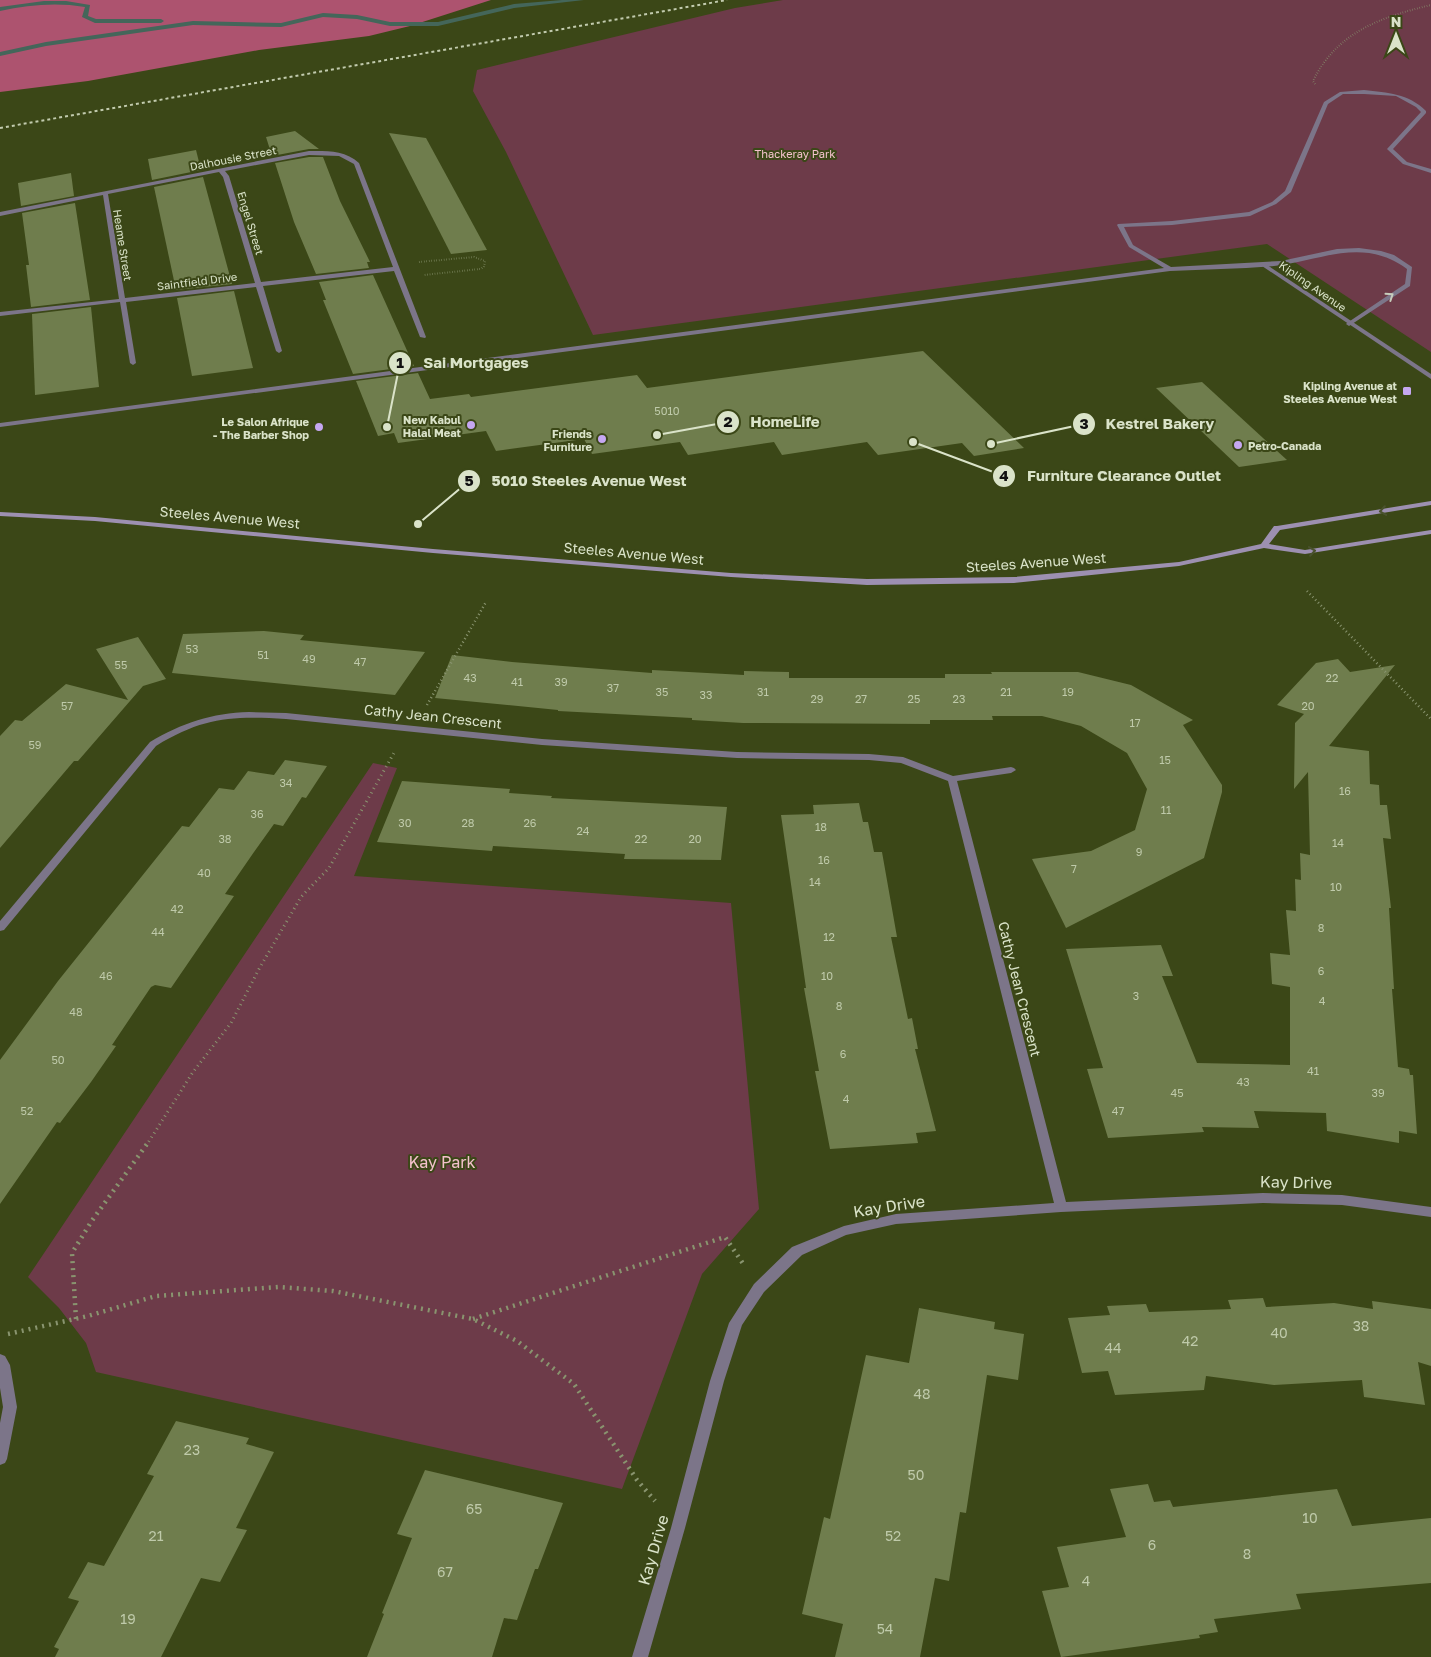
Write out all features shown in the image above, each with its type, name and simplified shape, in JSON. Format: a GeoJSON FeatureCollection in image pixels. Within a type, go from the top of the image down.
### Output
{"type":"FeatureCollection","features":[{"type":"Feature","properties":{"kind":"main road"},"geometry":{"type":"LineString","coordinates":[[1264,546],[1277,528],[1431,503]]}},
{"type":"Feature","properties":{"kind":"main road","name":"Steeles Avenue West"},"geometry":{"type":"LineString","coordinates":[[0,514],[96,519],[433,551],[721,574],[867,582],[1014,580],[1179,564],[1264,546],[1305,552],[1431,532]]}},
{"type":"Feature","properties":{"kind":"street"},"geometry":{"type":"LineString","coordinates":[[1170,269],[1131,246],[1120,225],[1172,223],[1250,214],[1274,203],[1288,192],[1326,103],[1342,93],[1364,92],[1397,95],[1418,106],[1424,112],[1390,149],[1406,163],[1431,171]]}},
{"type":"Feature","properties":{"kind":"street","name":"Dalhousie Street"},"geometry":{"type":"LineString","coordinates":[[0,214],[309,153],[330,153],[347,156],[356,163],[423,337]]}},
{"type":"Feature","properties":{"kind":"street","name":"Engel Street"},"geometry":{"type":"LineString","coordinates":[[220,170],[226,176],[279,351]]}},
{"type":"Feature","properties":{"kind":"street","name":"Heame Street"},"geometry":{"type":"LineString","coordinates":[[105,193],[121,300],[133,363]]}},
{"type":"Feature","properties":{"kind":"street","name":"Kipling Avenue"},"geometry":{"type":"LineString","coordinates":[[1264,265],[1296,262],[1326,253],[1352,250],[1378,252],[1400,259],[1410,268],[1408,284],[1349,324]]}},
{"type":"Feature","properties":{"kind":"street"},"geometry":{"type":"LineString","coordinates":[[0,424],[1170,269],[1264,265]]}},
{"type":"Feature","properties":{"kind":"street","name":"Kipling Avenue"},"geometry":{"type":"LineString","coordinates":[[1264,265],[1349,324],[1431,377]]}},
{"type":"Feature","properties":{"kind":"street","name":"Saintfield Drive"},"geometry":{"type":"LineString","coordinates":[[0,314],[396,269]]}},
{"type":"Feature","properties":{"kind":"street","name":"Cathy Jean Crescent"},"geometry":{"type":"LineString","coordinates":[[0,928],[154,744],[174,730],[206,718],[249,714],[286,716],[542,742],[737,756],[869,757],[903,760],[952,779],[1061,1207]]}},
{"type":"Feature","properties":{"kind":"street"},"geometry":{"type":"LineString","coordinates":[[952,779],[1010,770]]}},
{"type":"Feature","properties":{"kind":"street","name":"Kay Drive"},"geometry":{"type":"LineString","coordinates":[[640,1657],[678,1528],[717,1381],[736,1324],[759,1288],[797,1251],[844,1231],[896,1219],[1061,1207],[1263,1198],[1342,1200],[1431,1212]]}},
{"type":"Feature","properties":{"kind":"street"},"geometry":{"type":"LineString","coordinates":[[0,1360],[3,1365],[10,1407],[0,1459]]}},
{"type":"Feature","properties":{"kind":"path"},"geometry":{"type":"LineString","coordinates":[[1326,103],[1313,81],[1317,71],[1332,50],[1343,41],[1386,17],[1431,5]]}},
{"type":"Feature","properties":{"kind":"path"},"geometry":{"type":"LineString","coordinates":[[416,262],[474,257],[485,261],[484,267],[480,269],[422,275]]}},
{"type":"Feature","properties":{"kind":"path"},"geometry":{"type":"LineString","coordinates":[[1307,592],[1431,719]]}},
{"type":"Feature","properties":{"kind":"path"},"geometry":{"type":"LineString","coordinates":[[76,1319],[72,1253],[91,1222],[138,1159],[193,1072],[231,1023],[259,969],[301,897],[329,868]]}},
{"type":"Feature","properties":{"kind":"path"},"geometry":{"type":"LineString","coordinates":[[473,1319],[556,1295],[624,1270],[725,1237],[759,1288]]}},
{"type":"Feature","properties":{"kind":"path"},"geometry":{"type":"LineString","coordinates":[[0,1335],[76,1319],[156,1296],[278,1287],[333,1291],[473,1319],[517,1341],[574,1384],[637,1480],[678,1528]]}},
{"type":"Feature","properties":{"kind":"green space","name":"Thackeray Park"},"geometry":{"type":"Polygon","coordinates":[[[783,0],[1431,0],[1431,352],[1267,244],[593,335],[506,152],[473,91],[477,70],[735,8],[783,0]]]}},
{"type":"Feature","properties":{"kind":"green space","name":"Kay Park"},"geometry":{"type":"Polygon","coordinates":[[[373,763],[397,768],[354,876],[731,903],[759,1209],[702,1274],[622,1489],[96,1372],[86,1343],[59,1308],[28,1277],[373,763]]]}},
{"type":"Feature","properties":{"kind":"shaded area"},"geometry":{"type":"Polygon","coordinates":[[[0,0],[491,0],[410,26],[369,36],[259,50],[88,81],[0,92],[0,0]]]}},
{"type":"Feature","properties":{"kind":"building"},"geometry":{"type":"Polygon","coordinates":[[[295,131],[319,149],[272,156],[266,137],[295,131]]]}},
{"type":"Feature","properties":{"kind":"building"},"geometry":{"type":"Polygon","coordinates":[[[389,133],[426,138],[487,250],[451,254],[389,133]]]}},
{"type":"Feature","properties":{"kind":"building"},"geometry":{"type":"Polygon","coordinates":[[[196,150],[201,170],[152,180],[148,159],[196,150]]]}},
{"type":"Feature","properties":{"kind":"building"},"geometry":{"type":"Polygon","coordinates":[[[309,157],[323,157],[340,201],[370,262],[367,262],[369,268],[316,274],[294,222],[275,163],[309,157]]]}},
{"type":"Feature","properties":{"kind":"building"},"geometry":{"type":"Polygon","coordinates":[[[71,173],[74,196],[21,206],[18,183],[71,173]]]}},
{"type":"Feature","properties":{"kind":"building"},"geometry":{"type":"Polygon","coordinates":[[[203,177],[232,284],[176,290],[154,187],[203,177]]]}},
{"type":"Feature","properties":{"kind":"building"},"geometry":{"type":"Polygon","coordinates":[[[75,203],[90,300],[31,307],[26,265],[29,265],[22,213],[75,203]]]}},
{"type":"Feature","properties":{"kind":"building"},"geometry":{"type":"Polygon","coordinates":[[[373,275],[414,366],[353,374],[323,300],[326,300],[319,282],[373,275]]]}},
{"type":"Feature","properties":{"kind":"building"},"geometry":{"type":"Polygon","coordinates":[[[234,291],[253,368],[192,376],[177,298],[234,291]]]}},
{"type":"Feature","properties":{"kind":"building"},"geometry":{"type":"Polygon","coordinates":[[[91,307],[99,387],[35,395],[32,314],[91,307]]]}},
{"type":"Feature","properties":{"kind":"building"},"geometry":{"type":"Polygon","coordinates":[[[923,351],[1024,448],[974,456],[962,443],[878,455],[867,442],[782,455],[774,442],[688,455],[680,442],[592,454],[584,439],[496,451],[486,431],[398,443],[394,433],[378,436],[356,381],[418,373],[430,399],[469,394],[471,397],[637,375],[647,388],[923,351]]]}},
{"type":"Feature","properties":{"kind":"building"},"geometry":{"type":"Polygon","coordinates":[[[1202,382],[1287,460],[1239,467],[1156,388],[1202,382]]]}},
{"type":"Feature","properties":{"kind":"building"},"geometry":{"type":"Polygon","coordinates":[[[264,631],[304,635],[300,640],[425,652],[395,695],[172,673],[183,634],[264,631]]]}},
{"type":"Feature","properties":{"kind":"building"},"geometry":{"type":"Polygon","coordinates":[[[138,637],[166,679],[143,686],[78,761],[74,761],[0,848],[0,736],[15,720],[22,721],[66,684],[128,700],[96,649],[138,637]]]}},
{"type":"Feature","properties":{"kind":"building"},"geometry":{"type":"Polygon","coordinates":[[[452,655],[512,662],[652,673],[652,670],[744,675],[744,671],[789,672],[789,678],[945,678],[945,674],[1078,672],[1131,685],[1193,720],[1183,725],[1222,785],[1222,792],[1204,858],[1066,928],[1032,859],[1091,851],[1135,830],[1147,789],[1127,753],[1081,726],[1042,716],[992,716],[993,720],[930,720],[930,724],[743,723],[692,720],[692,718],[558,711],[435,698],[452,655]]]}},
{"type":"Feature","properties":{"kind":"building"},"geometry":{"type":"Polygon","coordinates":[[[1338,659],[1350,672],[1395,665],[1329,746],[1369,751],[1370,784],[1379,785],[1380,805],[1387,805],[1391,839],[1383,838],[1391,908],[1389,908],[1394,989],[1392,989],[1398,1067],[1409,1069],[1410,1075],[1413,1075],[1417,1134],[1399,1131],[1399,1143],[1327,1131],[1326,1113],[1254,1111],[1259,1128],[1202,1127],[1204,1132],[1108,1138],[1087,1069],[1103,1068],[1066,949],[1161,945],[1173,976],[1162,976],[1197,1063],[1290,1065],[1290,987],[1272,984],[1270,953],[1290,955],[1286,910],[1296,911],[1295,879],[1301,880],[1300,853],[1310,855],[1308,772],[1294,789],[1295,723],[1304,714],[1277,705],[1316,663],[1338,659]]]}},
{"type":"Feature","properties":{"kind":"building"},"geometry":{"type":"Polygon","coordinates":[[[285,760],[327,766],[306,798],[302,797],[283,826],[274,824],[254,852],[225,894],[234,896],[171,988],[155,985],[151,987],[112,1045],[116,1046],[91,1082],[60,1123],[57,1122],[0,1204],[0,1060],[58,981],[182,826],[189,827],[219,788],[234,790],[248,771],[274,775],[285,760]]]}},
{"type":"Feature","properties":{"kind":"building"},"geometry":{"type":"Polygon","coordinates":[[[402,781],[510,789],[509,793],[552,796],[551,798],[727,807],[721,860],[624,859],[625,854],[493,846],[492,851],[377,842],[402,781]]]}},
{"type":"Feature","properties":{"kind":"building"},"geometry":{"type":"Polygon","coordinates":[[[859,803],[863,822],[868,822],[874,852],[882,852],[897,937],[891,937],[908,1019],[912,1018],[918,1049],[915,1049],[936,1131],[916,1133],[918,1143],[830,1149],[815,1071],[819,1071],[804,988],[806,988],[781,815],[814,814],[813,805],[859,803]]]}},
{"type":"Feature","properties":{"kind":"building"},"geometry":{"type":"Polygon","coordinates":[[[1263,1298],[1266,1307],[1334,1303],[1373,1309],[1372,1301],[1431,1309],[1431,1366],[1418,1362],[1425,1405],[1364,1397],[1362,1380],[1274,1385],[1206,1376],[1204,1390],[1115,1395],[1108,1371],[1082,1373],[1068,1318],[1110,1315],[1107,1306],[1146,1304],[1149,1312],[1231,1309],[1228,1300],[1263,1298]]]}},
{"type":"Feature","properties":{"kind":"building"},"geometry":{"type":"Polygon","coordinates":[[[919,1308],[995,1322],[994,1329],[1024,1334],[1018,1380],[987,1375],[966,1513],[960,1512],[949,1581],[935,1578],[920,1657],[835,1657],[843,1624],[802,1614],[824,1517],[830,1519],[866,1355],[909,1363],[919,1308]]]}},
{"type":"Feature","properties":{"kind":"building"},"geometry":{"type":"Polygon","coordinates":[[[176,1421],[249,1438],[246,1444],[274,1452],[236,1528],[247,1530],[220,1582],[201,1578],[161,1657],[55,1657],[59,1649],[54,1647],[79,1601],[68,1598],[88,1562],[104,1566],[154,1476],[147,1474],[176,1421]]]}},
{"type":"Feature","properties":{"kind":"building"},"geometry":{"type":"Polygon","coordinates":[[[425,1470],[563,1503],[538,1569],[535,1569],[517,1620],[504,1618],[492,1657],[367,1657],[384,1614],[382,1613],[412,1538],[397,1534],[425,1470]]]}},
{"type":"Feature","properties":{"kind":"building"},"geometry":{"type":"Polygon","coordinates":[[[1148,1484],[1154,1502],[1170,1500],[1173,1507],[1337,1489],[1352,1526],[1431,1518],[1431,1583],[1296,1594],[1301,1609],[1214,1619],[1218,1632],[1199,1635],[1200,1638],[1061,1657],[1042,1591],[1069,1587],[1057,1547],[1126,1537],[1110,1489],[1148,1484]]]}},
{"type":"Feature","properties":{"kind":"waterway"},"geometry":{"type":"LineString","coordinates":[[0,54],[46,44],[193,23],[281,25],[323,15],[357,17],[390,24],[438,24],[514,6],[581,0]]}},
{"type":"Feature","properties":{"kind":"waterway"},"geometry":{"type":"LineString","coordinates":[[0,9],[22,5],[66,3],[88,6],[85,17],[95,21],[161,21]]}},
{"type":"Feature","properties":{"kind":"railway"},"geometry":{"type":"LineString","coordinates":[[0,128],[727,0]]}},
{"type":"Feature","properties":{"kind":"place","name":"Kipling Avenue at Steeles Avenue West"},"geometry":{"type":"Point","coordinates":[1407,391]}},
{"type":"Feature","properties":{"kind":"place","name":"New Kabul Halal Meat"},"geometry":{"type":"Point","coordinates":[471,425]}},
{"type":"Feature","properties":{"kind":"place","name":"Le Salon Afrique - The Barber Shop"},"geometry":{"type":"Point","coordinates":[319,427]}},
{"type":"Feature","properties":{"kind":"place","name":"Sai Mortgages"},"geometry":{"type":"Point","coordinates":[387,427]}},
{"type":"Feature","properties":{"kind":"place","name":"HomeLife"},"geometry":{"type":"Point","coordinates":[657,435]}},
{"type":"Feature","properties":{"kind":"place","name":"Friends Furniture"},"geometry":{"type":"Point","coordinates":[602,439]}},
{"type":"Feature","properties":{"kind":"place","name":"Furniture Clearance Outlet"},"geometry":{"type":"Point","coordinates":[913,442]}},
{"type":"Feature","properties":{"kind":"place","name":"Kestrel Bakery"},"geometry":{"type":"Point","coordinates":[991,444]}},
{"type":"Feature","properties":{"kind":"place","name":"Petro-Canada"},"geometry":{"type":"Point","coordinates":[1238,445]}},
{"type":"Feature","properties":{"kind":"place","name":"5010 Steeles Avenue West"},"geometry":{"type":"Point","coordinates":[418,524]}}]}
